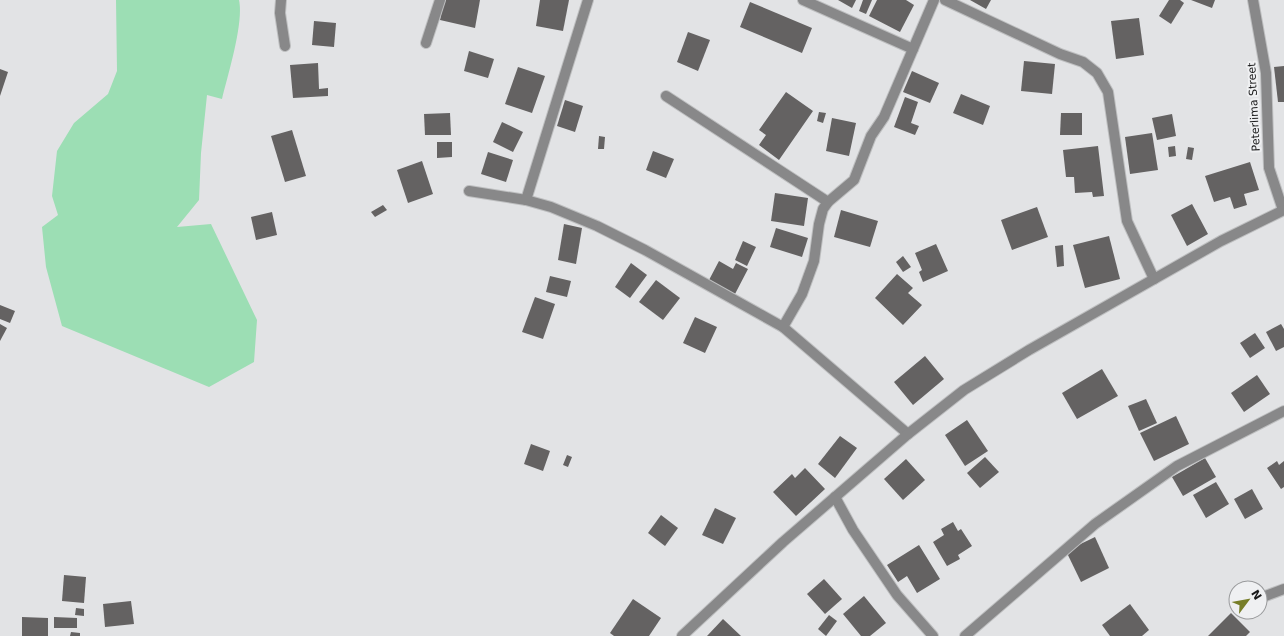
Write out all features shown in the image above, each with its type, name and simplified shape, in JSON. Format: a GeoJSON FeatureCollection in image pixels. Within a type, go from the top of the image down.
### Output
{"type":"FeatureCollection","features":[{"type":"Feature","properties":{"kind":"street"},"geometry":{"type":"LineString","coordinates":[[281,0],[280,13],[285,46]]}},
{"type":"Feature","properties":{"kind":"street"},"geometry":{"type":"LineString","coordinates":[[426,43],[440,0]]}},
{"type":"Feature","properties":{"kind":"street"},"geometry":{"type":"LineString","coordinates":[[526,200],[588,0]]}},
{"type":"Feature","properties":{"kind":"street"},"geometry":{"type":"LineString","coordinates":[[803,0],[913,50]]}},
{"type":"Feature","properties":{"kind":"street"},"geometry":{"type":"LineString","coordinates":[[783,327],[802,294],[814,261],[819,224],[823,209],[828,202],[854,180],[871,136],[884,117],[934,0]]}},
{"type":"Feature","properties":{"kind":"street"},"geometry":{"type":"LineString","coordinates":[[945,0],[1060,54],[1083,62],[1097,73],[1108,92],[1127,221],[1154,279]]}},
{"type":"Feature","properties":{"kind":"street","name":"Peterlima Street"},"geometry":{"type":"LineString","coordinates":[[1253,0],[1266,73],[1269,168],[1284,210]]}},
{"type":"Feature","properties":{"kind":"street"},"geometry":{"type":"LineString","coordinates":[[666,96],[828,202]]}},
{"type":"Feature","properties":{"kind":"street"},"geometry":{"type":"LineString","coordinates":[[469,191],[526,200],[551,207],[597,226],[783,327],[908,434]]}},
{"type":"Feature","properties":{"kind":"street"},"geometry":{"type":"LineString","coordinates":[[682,636],[784,542],[908,434],[964,390],[1029,350],[1221,241],[1284,210]]}},
{"type":"Feature","properties":{"kind":"street"},"geometry":{"type":"LineString","coordinates":[[965,636],[1095,524],[1133,497],[1177,466],[1284,411]]}},
{"type":"Feature","properties":{"kind":"street"},"geometry":{"type":"LineString","coordinates":[[836,497],[853,530],[897,595],[933,636]]}},
{"type":"Feature","properties":{"kind":"street"},"geometry":{"type":"LineString","coordinates":[[1268,595],[1284,589]]}},
{"type":"Feature","properties":{"kind":"green space"},"geometry":{"type":"Polygon","coordinates":[[[116,0],[239,0],[240,10],[237,35],[222,99],[207,95],[201,153],[199,200],[177,227],[211,224],[257,320],[254,362],[209,387],[62,326],[46,267],[42,227],[58,215],[52,196],[57,151],[74,123],[108,94],[117,71],[116,0]]]}},
{"type":"Feature","properties":{"kind":"building"},"geometry":{"type":"Polygon","coordinates":[[[444,0],[480,0],[475,28],[440,20],[444,0]]]}},
{"type":"Feature","properties":{"kind":"building"},"geometry":{"type":"Polygon","coordinates":[[[540,0],[569,0],[563,31],[536,26],[540,0]]]}},
{"type":"Feature","properties":{"kind":"building"},"geometry":{"type":"Polygon","coordinates":[[[838,0],[856,0],[852,8],[838,0]]]}},
{"type":"Feature","properties":{"kind":"building"},"geometry":{"type":"Polygon","coordinates":[[[863,0],[872,0],[866,14],[859,11],[863,0]]]}},
{"type":"Feature","properties":{"kind":"building"},"geometry":{"type":"Polygon","coordinates":[[[877,0],[906,0],[914,5],[900,32],[869,16],[877,0]]]}},
{"type":"Feature","properties":{"kind":"building"},"geometry":{"type":"Polygon","coordinates":[[[970,0],[991,0],[986,9],[970,0]]]}},
{"type":"Feature","properties":{"kind":"building"},"geometry":{"type":"Polygon","coordinates":[[[1169,0],[1180,0],[1184,3],[1171,24],[1159,16],[1169,0]]]}},
{"type":"Feature","properties":{"kind":"building"},"geometry":{"type":"Polygon","coordinates":[[[1191,0],[1215,0],[1212,8],[1191,0]]]}},
{"type":"Feature","properties":{"kind":"building"},"geometry":{"type":"Polygon","coordinates":[[[750,2],[812,28],[802,53],[740,27],[750,2]]]}},
{"type":"Feature","properties":{"kind":"building"},"geometry":{"type":"Polygon","coordinates":[[[1139,18],[1144,55],[1116,59],[1111,21],[1139,18]]]}},
{"type":"Feature","properties":{"kind":"building"},"geometry":{"type":"Polygon","coordinates":[[[314,21],[336,23],[334,47],[312,45],[314,21]]]}},
{"type":"Feature","properties":{"kind":"building"},"geometry":{"type":"Polygon","coordinates":[[[688,32],[710,40],[698,71],[677,62],[688,32]]]}},
{"type":"Feature","properties":{"kind":"building"},"geometry":{"type":"Polygon","coordinates":[[[469,51],[494,59],[488,78],[464,71],[469,51]]]}},
{"type":"Feature","properties":{"kind":"building"},"geometry":{"type":"Polygon","coordinates":[[[1024,61],[1055,64],[1052,94],[1021,91],[1024,61]]]}},
{"type":"Feature","properties":{"kind":"building"},"geometry":{"type":"Polygon","coordinates":[[[318,63],[319,89],[328,88],[328,96],[293,98],[290,65],[318,63]]]}},
{"type":"Feature","properties":{"kind":"building"},"geometry":{"type":"Polygon","coordinates":[[[1284,66],[1284,102],[1278,102],[1274,67],[1284,66]]]}},
{"type":"Feature","properties":{"kind":"building"},"geometry":{"type":"Polygon","coordinates":[[[518,67],[545,76],[532,113],[505,104],[518,67]]]}},
{"type":"Feature","properties":{"kind":"building"},"geometry":{"type":"Polygon","coordinates":[[[0,69],[8,72],[0,96],[0,69]]]}},
{"type":"Feature","properties":{"kind":"building"},"geometry":{"type":"Polygon","coordinates":[[[912,71],[939,83],[930,103],[903,92],[912,71]]]}},
{"type":"Feature","properties":{"kind":"building"},"geometry":{"type":"Polygon","coordinates":[[[786,92],[813,111],[779,160],[759,145],[766,135],[759,130],[786,92]]]}},
{"type":"Feature","properties":{"kind":"building"},"geometry":{"type":"Polygon","coordinates":[[[961,94],[990,106],[983,125],[953,113],[961,94]]]}},
{"type":"Feature","properties":{"kind":"building"},"geometry":{"type":"Polygon","coordinates":[[[905,97],[918,102],[911,123],[919,126],[915,135],[894,127],[905,97]]]}},
{"type":"Feature","properties":{"kind":"building"},"geometry":{"type":"Polygon","coordinates":[[[565,100],[583,106],[575,132],[557,126],[565,100]]]}},
{"type":"Feature","properties":{"kind":"building"},"geometry":{"type":"Polygon","coordinates":[[[819,112],[826,113],[823,123],[817,121],[819,112]]]}},
{"type":"Feature","properties":{"kind":"building"},"geometry":{"type":"Polygon","coordinates":[[[450,113],[451,135],[425,135],[424,114],[450,113]]]}},
{"type":"Feature","properties":{"kind":"building"},"geometry":{"type":"Polygon","coordinates":[[[1061,113],[1082,113],[1082,135],[1060,135],[1061,113]]]}},
{"type":"Feature","properties":{"kind":"building"},"geometry":{"type":"Polygon","coordinates":[[[1172,114],[1176,136],[1157,140],[1152,118],[1172,114]]]}},
{"type":"Feature","properties":{"kind":"building"},"geometry":{"type":"Polygon","coordinates":[[[832,118],[856,123],[849,156],[826,151],[832,118]]]}},
{"type":"Feature","properties":{"kind":"building"},"geometry":{"type":"Polygon","coordinates":[[[502,122],[523,132],[513,152],[493,142],[502,122]]]}},
{"type":"Feature","properties":{"kind":"building"},"geometry":{"type":"Polygon","coordinates":[[[292,130],[306,176],[285,182],[271,136],[292,130]]]}},
{"type":"Feature","properties":{"kind":"building"},"geometry":{"type":"Polygon","coordinates":[[[1152,133],[1158,170],[1130,174],[1125,137],[1152,133]]]}},
{"type":"Feature","properties":{"kind":"building"},"geometry":{"type":"Polygon","coordinates":[[[599,136],[605,137],[604,149],[598,149],[599,136]]]}},
{"type":"Feature","properties":{"kind":"building"},"geometry":{"type":"Polygon","coordinates":[[[437,142],[452,142],[452,157],[437,158],[437,142]]]}},
{"type":"Feature","properties":{"kind":"building"},"geometry":{"type":"Polygon","coordinates":[[[1098,146],[1104,196],[1093,197],[1092,192],[1075,193],[1074,177],[1066,177],[1063,150],[1098,146]]]}},
{"type":"Feature","properties":{"kind":"building"},"geometry":{"type":"Polygon","coordinates":[[[1175,146],[1176,156],[1169,157],[1168,147],[1175,146]]]}},
{"type":"Feature","properties":{"kind":"building"},"geometry":{"type":"Polygon","coordinates":[[[1188,147],[1194,148],[1192,160],[1186,159],[1188,147]]]}},
{"type":"Feature","properties":{"kind":"building"},"geometry":{"type":"Polygon","coordinates":[[[653,151],[674,159],[666,178],[646,170],[653,151]]]}},
{"type":"Feature","properties":{"kind":"building"},"geometry":{"type":"Polygon","coordinates":[[[488,152],[513,160],[506,182],[481,174],[488,152]]]}},
{"type":"Feature","properties":{"kind":"building"},"geometry":{"type":"Polygon","coordinates":[[[422,161],[433,194],[408,203],[397,170],[422,161]]]}},
{"type":"Feature","properties":{"kind":"building"},"geometry":{"type":"Polygon","coordinates":[[[1250,162],[1259,190],[1244,194],[1247,205],[1234,209],[1230,197],[1214,202],[1205,176],[1250,162]]]}},
{"type":"Feature","properties":{"kind":"building"},"geometry":{"type":"Polygon","coordinates":[[[775,193],[808,198],[804,226],[771,221],[775,193]]]}},
{"type":"Feature","properties":{"kind":"building"},"geometry":{"type":"Polygon","coordinates":[[[1192,204],[1208,234],[1187,246],[1171,215],[1192,204]]]}},
{"type":"Feature","properties":{"kind":"building"},"geometry":{"type":"Polygon","coordinates":[[[383,205],[387,210],[375,217],[371,212],[383,205]]]}},
{"type":"Feature","properties":{"kind":"building"},"geometry":{"type":"Polygon","coordinates":[[[1037,207],[1048,237],[1012,250],[1001,220],[1037,207]]]}},
{"type":"Feature","properties":{"kind":"building"},"geometry":{"type":"Polygon","coordinates":[[[841,210],[878,221],[870,247],[834,237],[841,210]]]}},
{"type":"Feature","properties":{"kind":"building"},"geometry":{"type":"Polygon","coordinates":[[[272,212],[277,235],[256,240],[251,217],[272,212]]]}},
{"type":"Feature","properties":{"kind":"building"},"geometry":{"type":"Polygon","coordinates":[[[564,224],[582,228],[576,264],[558,260],[564,224]]]}},
{"type":"Feature","properties":{"kind":"building"},"geometry":{"type":"Polygon","coordinates":[[[776,228],[808,238],[802,257],[770,247],[776,228]]]}},
{"type":"Feature","properties":{"kind":"building"},"geometry":{"type":"Polygon","coordinates":[[[1109,236],[1120,279],[1085,288],[1073,245],[1109,236]]]}},
{"type":"Feature","properties":{"kind":"building"},"geometry":{"type":"Polygon","coordinates":[[[743,241],[756,247],[747,266],[735,260],[743,241]]]}},
{"type":"Feature","properties":{"kind":"building"},"geometry":{"type":"Polygon","coordinates":[[[936,244],[948,271],[923,282],[919,272],[922,270],[915,253],[936,244]]]}},
{"type":"Feature","properties":{"kind":"building"},"geometry":{"type":"Polygon","coordinates":[[[1063,245],[1064,266],[1057,267],[1055,246],[1063,245]]]}},
{"type":"Feature","properties":{"kind":"building"},"geometry":{"type":"Polygon","coordinates":[[[903,256],[911,267],[903,272],[896,262],[903,256]]]}},
{"type":"Feature","properties":{"kind":"building"},"geometry":{"type":"Polygon","coordinates":[[[719,261],[733,269],[736,263],[748,269],[735,294],[709,280],[719,261]]]}},
{"type":"Feature","properties":{"kind":"building"},"geometry":{"type":"Polygon","coordinates":[[[631,263],[647,275],[630,298],[615,287],[631,263]]]}},
{"type":"Feature","properties":{"kind":"building"},"geometry":{"type":"Polygon","coordinates":[[[897,274],[913,288],[908,293],[922,305],[903,325],[875,298],[897,274]]]}},
{"type":"Feature","properties":{"kind":"building"},"geometry":{"type":"Polygon","coordinates":[[[550,276],[571,281],[567,297],[546,292],[550,276]]]}},
{"type":"Feature","properties":{"kind":"building"},"geometry":{"type":"Polygon","coordinates":[[[656,280],[680,298],[663,320],[639,302],[656,280]]]}},
{"type":"Feature","properties":{"kind":"building"},"geometry":{"type":"Polygon","coordinates":[[[535,297],[555,304],[543,339],[522,332],[535,297]]]}},
{"type":"Feature","properties":{"kind":"building"},"geometry":{"type":"Polygon","coordinates":[[[0,305],[15,311],[10,323],[0,319],[0,305]]]}},
{"type":"Feature","properties":{"kind":"building"},"geometry":{"type":"Polygon","coordinates":[[[695,317],[717,327],[705,353],[683,343],[695,317]]]}},
{"type":"Feature","properties":{"kind":"building"},"geometry":{"type":"Polygon","coordinates":[[[0,324],[7,328],[0,341],[0,324]]]}},
{"type":"Feature","properties":{"kind":"building"},"geometry":{"type":"Polygon","coordinates":[[[1281,324],[1284,329],[1284,347],[1276,351],[1266,332],[1281,324]]]}},
{"type":"Feature","properties":{"kind":"building"},"geometry":{"type":"Polygon","coordinates":[[[1255,333],[1265,348],[1250,358],[1240,343],[1255,333]]]}},
{"type":"Feature","properties":{"kind":"building"},"geometry":{"type":"Polygon","coordinates":[[[925,356],[944,379],[913,405],[894,382],[925,356]]]}},
{"type":"Feature","properties":{"kind":"building"},"geometry":{"type":"Polygon","coordinates":[[[1102,369],[1118,396],[1077,419],[1062,393],[1102,369]]]}},
{"type":"Feature","properties":{"kind":"building"},"geometry":{"type":"Polygon","coordinates":[[[1257,375],[1270,394],[1244,412],[1231,393],[1257,375]]]}},
{"type":"Feature","properties":{"kind":"building"},"geometry":{"type":"Polygon","coordinates":[[[1146,399],[1157,423],[1139,431],[1128,406],[1146,399]]]}},
{"type":"Feature","properties":{"kind":"building"},"geometry":{"type":"Polygon","coordinates":[[[1176,416],[1189,444],[1154,461],[1140,433],[1176,416]]]}},
{"type":"Feature","properties":{"kind":"building"},"geometry":{"type":"Polygon","coordinates":[[[967,420],[988,451],[965,466],[945,435],[967,420]]]}},
{"type":"Feature","properties":{"kind":"building"},"geometry":{"type":"Polygon","coordinates":[[[840,436],[857,448],[835,478],[818,464],[840,436]]]}},
{"type":"Feature","properties":{"kind":"building"},"geometry":{"type":"Polygon","coordinates":[[[531,444],[550,451],[543,471],[524,464],[531,444]]]}},
{"type":"Feature","properties":{"kind":"building"},"geometry":{"type":"Polygon","coordinates":[[[567,455],[572,457],[568,467],[563,465],[567,455]]]}},
{"type":"Feature","properties":{"kind":"building"},"geometry":{"type":"Polygon","coordinates":[[[985,457],[999,472],[980,488],[967,473],[985,457]]]}},
{"type":"Feature","properties":{"kind":"building"},"geometry":{"type":"Polygon","coordinates":[[[1205,458],[1216,477],[1183,496],[1172,477],[1205,458]]]}},
{"type":"Feature","properties":{"kind":"building"},"geometry":{"type":"Polygon","coordinates":[[[906,459],[925,480],[903,500],[884,479],[906,459]]]}},
{"type":"Feature","properties":{"kind":"building"},"geometry":{"type":"Polygon","coordinates":[[[1277,461],[1279,465],[1284,461],[1284,487],[1281,489],[1267,468],[1277,461]]]}},
{"type":"Feature","properties":{"kind":"building"},"geometry":{"type":"Polygon","coordinates":[[[805,468],[825,489],[796,516],[773,492],[792,474],[795,478],[805,468]]]}},
{"type":"Feature","properties":{"kind":"building"},"geometry":{"type":"Polygon","coordinates":[[[1216,482],[1229,504],[1206,518],[1193,495],[1216,482]]]}},
{"type":"Feature","properties":{"kind":"building"},"geometry":{"type":"Polygon","coordinates":[[[1252,489],[1263,509],[1245,519],[1234,499],[1252,489]]]}},
{"type":"Feature","properties":{"kind":"building"},"geometry":{"type":"Polygon","coordinates":[[[715,508],[736,518],[723,544],[702,535],[715,508]]]}},
{"type":"Feature","properties":{"kind":"building"},"geometry":{"type":"Polygon","coordinates":[[[661,515],[678,528],[665,546],[648,533],[661,515]]]}},
{"type":"Feature","properties":{"kind":"building"},"geometry":{"type":"Polygon","coordinates":[[[953,522],[958,531],[961,529],[972,546],[958,555],[960,559],[947,566],[933,542],[944,535],[941,529],[953,522]]]}},
{"type":"Feature","properties":{"kind":"building"},"geometry":{"type":"Polygon","coordinates":[[[1095,537],[1109,568],[1081,582],[1066,551],[1095,537]]]}},
{"type":"Feature","properties":{"kind":"building"},"geometry":{"type":"Polygon","coordinates":[[[919,545],[940,579],[917,593],[907,576],[898,582],[887,565],[919,545]]]}},
{"type":"Feature","properties":{"kind":"building"},"geometry":{"type":"Polygon","coordinates":[[[64,575],[86,577],[84,603],[62,601],[64,575]]]}},
{"type":"Feature","properties":{"kind":"building"},"geometry":{"type":"Polygon","coordinates":[[[824,579],[842,599],[825,614],[807,594],[824,579]]]}},
{"type":"Feature","properties":{"kind":"building"},"geometry":{"type":"Polygon","coordinates":[[[864,596],[886,623],[870,636],[861,636],[843,614],[864,596]]]}},
{"type":"Feature","properties":{"kind":"building"},"geometry":{"type":"Polygon","coordinates":[[[633,599],[661,618],[649,636],[614,636],[610,633],[633,599]]]}},
{"type":"Feature","properties":{"kind":"building"},"geometry":{"type":"Polygon","coordinates":[[[131,601],[134,624],[105,627],[103,604],[131,601]]]}},
{"type":"Feature","properties":{"kind":"building"},"geometry":{"type":"Polygon","coordinates":[[[1130,604],[1149,630],[1142,636],[1110,636],[1102,625],[1130,604]]]}},
{"type":"Feature","properties":{"kind":"building"},"geometry":{"type":"Polygon","coordinates":[[[76,608],[84,609],[84,616],[75,615],[76,608]]]}},
{"type":"Feature","properties":{"kind":"building"},"geometry":{"type":"Polygon","coordinates":[[[829,615],[837,621],[826,636],[818,629],[829,615]]]}},
{"type":"Feature","properties":{"kind":"building"},"geometry":{"type":"Polygon","coordinates":[[[1228,616],[1228,620],[1238,620],[1250,632],[1246,636],[1208,636],[1228,616]]]}},
{"type":"Feature","properties":{"kind":"building"},"geometry":{"type":"Polygon","coordinates":[[[22,617],[48,618],[48,636],[22,636],[22,617]]]}},
{"type":"Feature","properties":{"kind":"building"},"geometry":{"type":"Polygon","coordinates":[[[54,617],[77,618],[77,628],[54,628],[54,617]]]}},
{"type":"Feature","properties":{"kind":"building"},"geometry":{"type":"Polygon","coordinates":[[[723,619],[741,636],[707,636],[723,619]]]}},
{"type":"Feature","properties":{"kind":"building"},"geometry":{"type":"Polygon","coordinates":[[[71,632],[80,633],[80,636],[70,636],[71,632]]]}}]}
